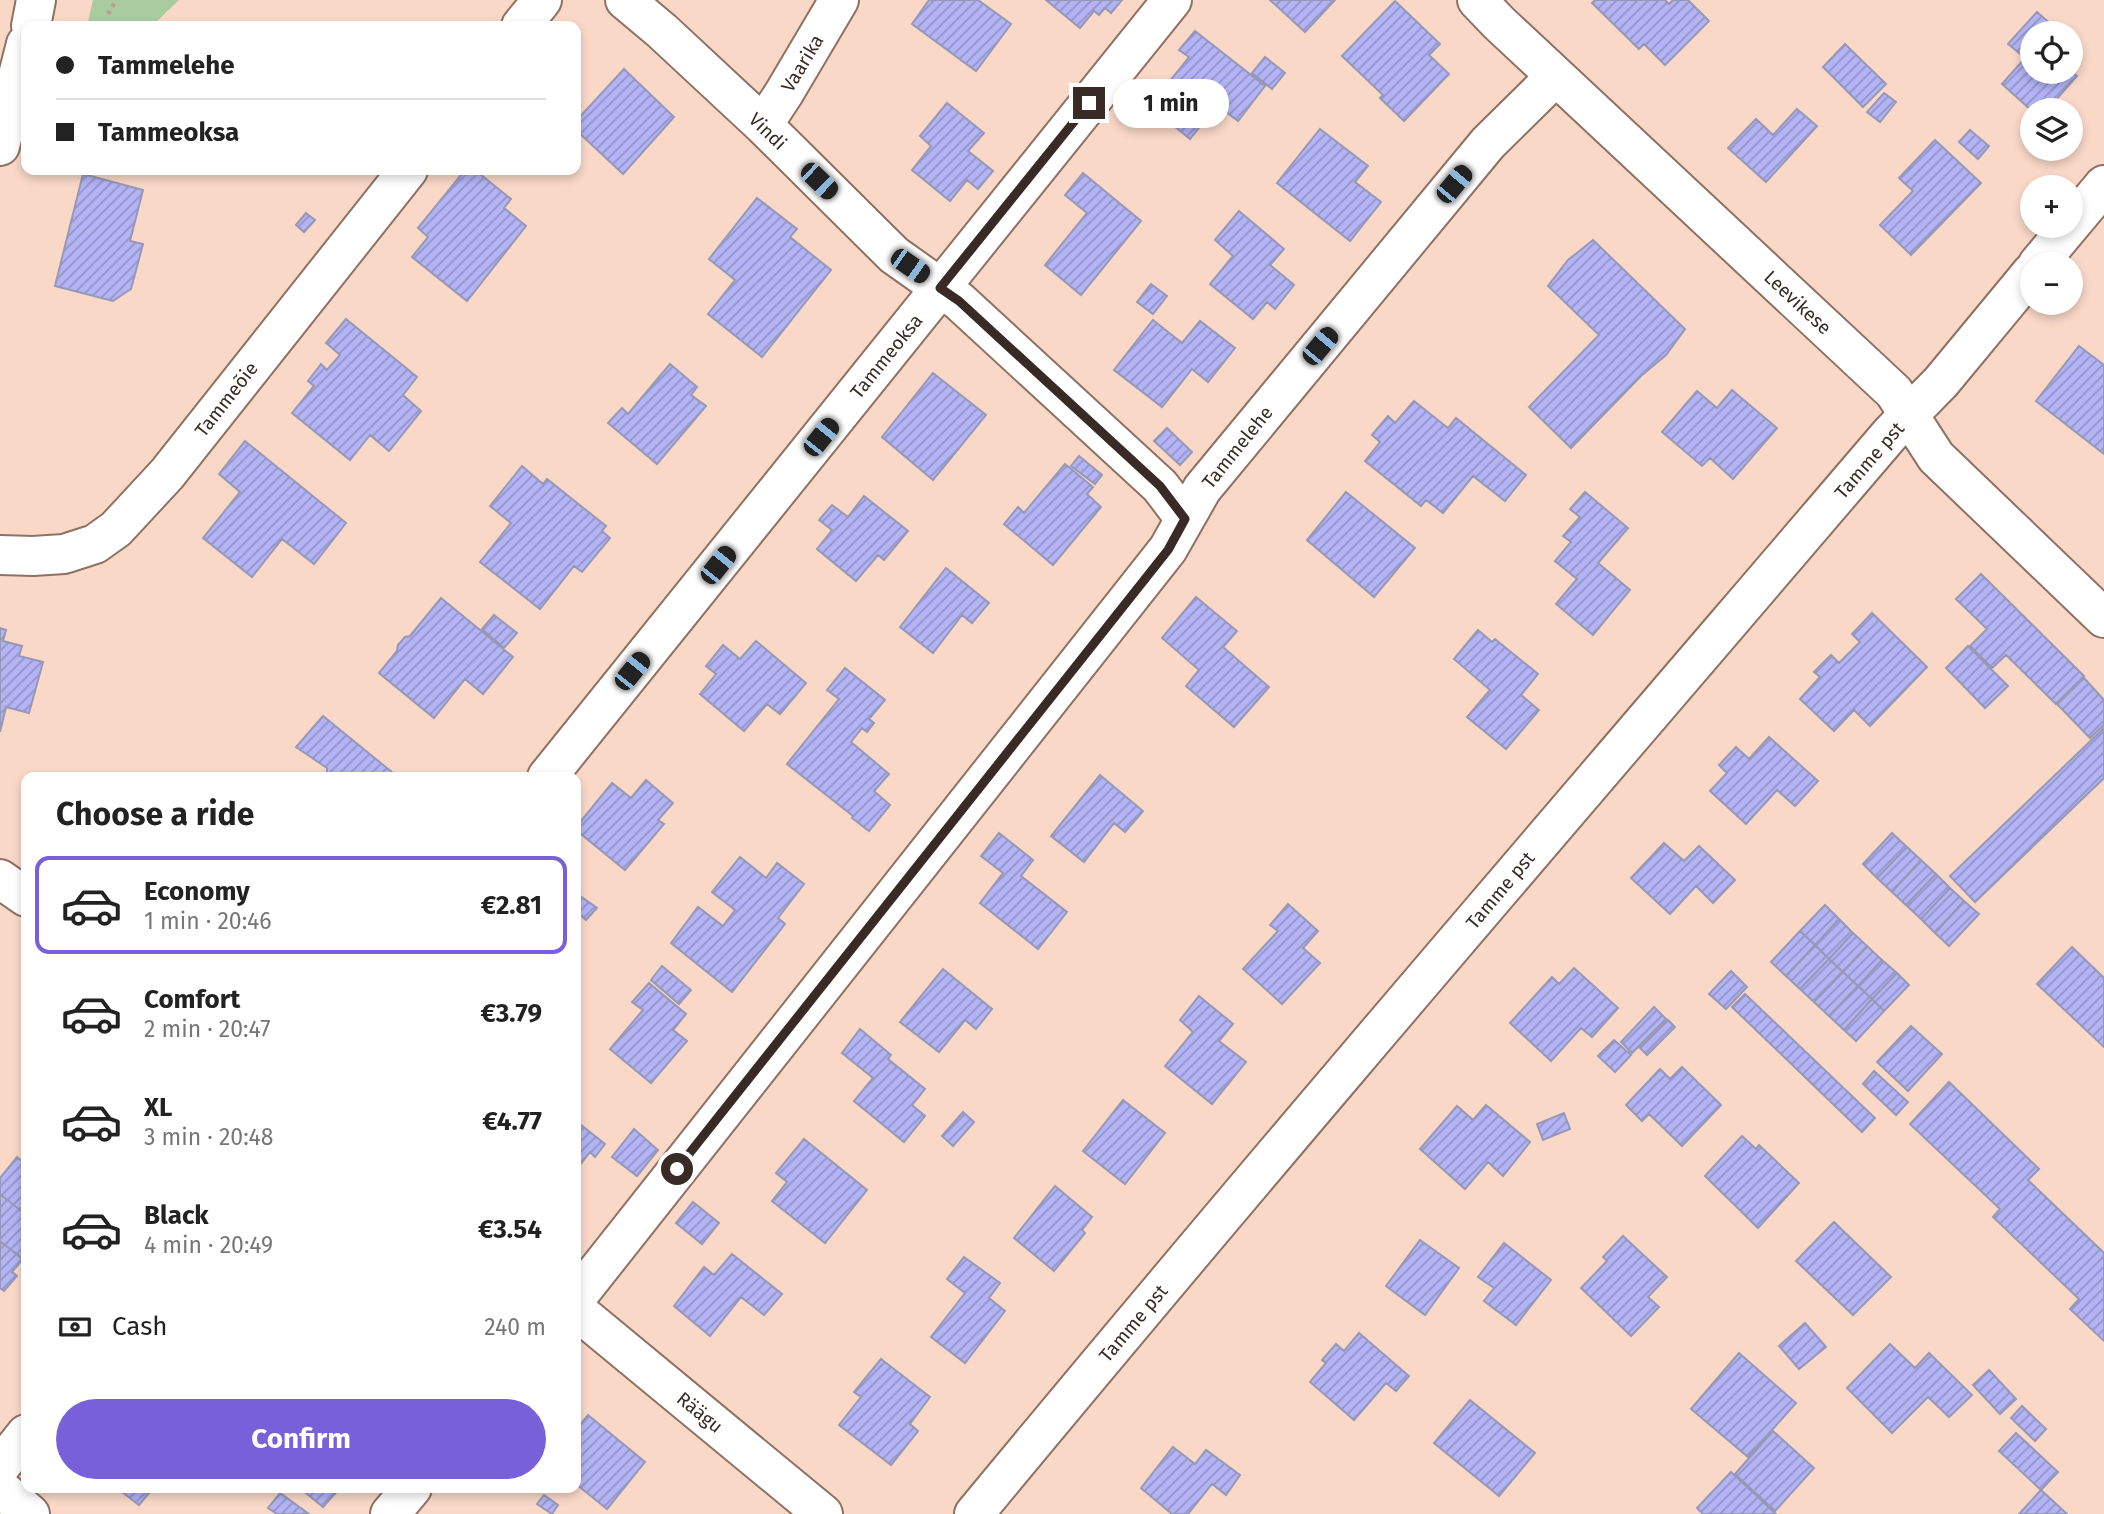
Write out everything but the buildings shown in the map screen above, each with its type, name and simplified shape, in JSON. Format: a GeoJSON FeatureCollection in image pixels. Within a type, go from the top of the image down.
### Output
{"type":"FeatureCollection","features":[{"type":"Feature","properties":{"kind":"street"},"geometry":{"type":"LineString","coordinates":[[32,21],[36,0]]}},
{"type":"Feature","properties":{"kind":"street"},"geometry":{"type":"LineString","coordinates":[[525,21],[542,0]]}},
{"type":"Feature","properties":{"kind":"street","name":"Vindi"},"geometry":{"type":"LineString","coordinates":[[625,0],[762,125],[894,255],[959,301],[1160,486],[1185,519]]}},
{"type":"Feature","properties":{"kind":"street","name":"Vaarika"},"geometry":{"type":"LineString","coordinates":[[762,125],[785,93],[839,0]]}},
{"type":"Feature","properties":{"kind":"street","name":"Tammeoksa"},"geometry":{"type":"LineString","coordinates":[[551,772],[1172,0]]}},
{"type":"Feature","properties":{"kind":"street","name":"Leevikese"},"geometry":{"type":"LineString","coordinates":[[1477,0],[1894,391],[1936,457],[2104,618]]}},
{"type":"Feature","properties":{"kind":"street"},"geometry":{"type":"LineString","coordinates":[[0,146],[21,64]]}},
{"type":"Feature","properties":{"kind":"street","name":"Tammelehe"},"geometry":{"type":"LineString","coordinates":[[581,1291],[1168,550],[1202,489],[1488,143],[1556,76]]}},
{"type":"Feature","properties":{"kind":"street","name":"Tammeõie"},"geometry":{"type":"LineString","coordinates":[[0,555],[64,554],[95,544],[116,528],[167,474],[404,175]]}},
{"type":"Feature","properties":{"kind":"street"},"geometry":{"type":"LineString","coordinates":[[2048,252],[2104,185]]}},
{"type":"Feature","properties":{"kind":"street","name":"Tamme pst"},"geometry":{"type":"LineString","coordinates":[[974,1514],[1147,1305],[1508,881],[1874,454],[1941,382],[2020,287]]}},
{"type":"Feature","properties":{"kind":"street"},"geometry":{"type":"LineString","coordinates":[[0,878],[21,893]]}},
{"type":"Feature","properties":{"kind":"street","name":"Räägu"},"geometry":{"type":"LineString","coordinates":[[581,1314],[823,1514]]}},
{"type":"Feature","properties":{"kind":"street"},"geometry":{"type":"LineString","coordinates":[[0,1467],[21,1440]]}},
{"type":"Feature","properties":{"kind":"street"},"geometry":{"type":"LineString","coordinates":[[0,1488],[30,1514]]}},
{"type":"Feature","properties":{"kind":"street"},"geometry":{"type":"LineString","coordinates":[[390,1514],[408,1493]]}},
{"type":"Feature","properties":{"kind":"path"},"geometry":{"type":"LineString","coordinates":[[108,15],[116,0]]}},
{"type":"Feature","properties":{"kind":"green space"},"geometry":{"type":"Polygon","coordinates":[[[93,0],[179,0],[157,21],[88,21],[93,0]]]}},
{"type":"Feature","properties":{"kind":"route"},"geometry":{"type":"LineString","coordinates":[[677,1169],[1168,550],[1185,519],[1160,486],[959,301],[940,288],[1089,103]]}}]}
